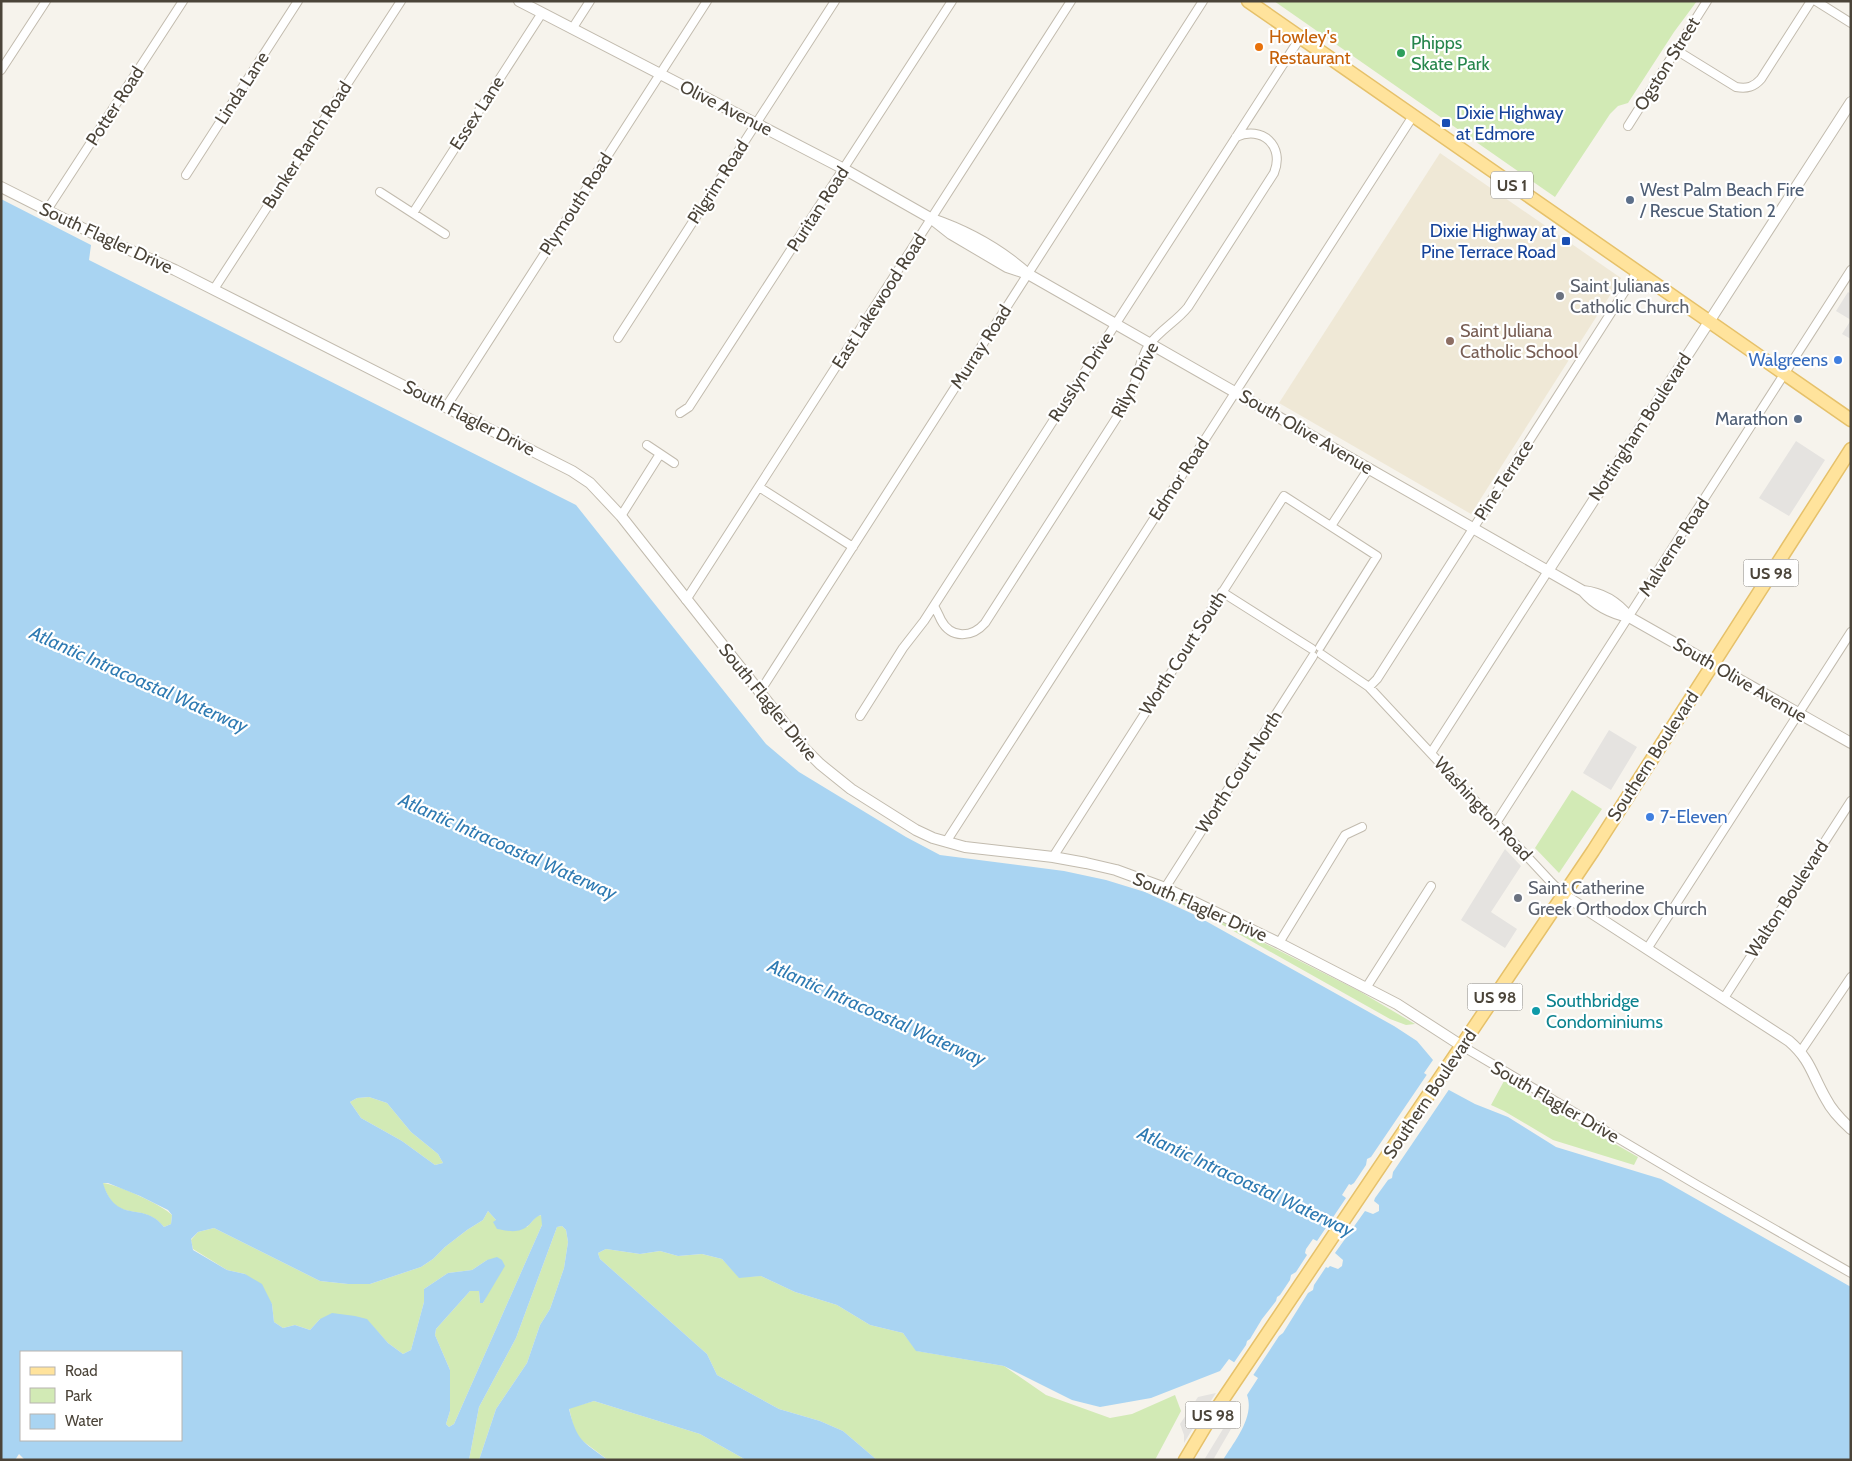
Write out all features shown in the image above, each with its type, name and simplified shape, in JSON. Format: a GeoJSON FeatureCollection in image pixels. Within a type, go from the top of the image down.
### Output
{"type":"FeatureCollection","features":[{"type":"Feature","properties":{"kind":"main road","name":"US 1"},"geometry":{"type":"LineString","coordinates":[[1248,1],[1851,420]]}},
{"type":"Feature","properties":{"kind":"main road","name":"Southern Boulevard"},"geometry":{"type":"LineString","coordinates":[[1184,1460],[1564,894],[1851,448]]}},
{"type":"Feature","properties":{"kind":"street"},"geometry":{"type":"LineString","coordinates":[[1,70],[46,1]]}},
{"type":"Feature","properties":{"kind":"street","name":"Potter Road"},"geometry":{"type":"LineString","coordinates":[[47,210],[182,1]]}},
{"type":"Feature","properties":{"kind":"street","name":"Linda Lane"},"geometry":{"type":"LineString","coordinates":[[186,175],[298,1]]}},
{"type":"Feature","properties":{"kind":"street","name":"Bunker Ranch Road"},"geometry":{"type":"LineString","coordinates":[[214,290],[401,1]]}},
{"type":"Feature","properties":{"kind":"street","name":"Olive Avenue"},"geometry":{"type":"LineString","coordinates":[[518,1],[844,169],[932,219],[951,234],[1007,267],[1028,274]]}},
{"type":"Feature","properties":{"kind":"street"},"geometry":{"type":"LineString","coordinates":[[572,29],[590,1]]}},
{"type":"Feature","properties":{"kind":"street","name":"Plymouth Road"},"geometry":{"type":"LineString","coordinates":[[446,406],[707,1]]}},
{"type":"Feature","properties":{"kind":"street","name":"Pilgrim Road"},"geometry":{"type":"LineString","coordinates":[[618,338],[835,1]]}},
{"type":"Feature","properties":{"kind":"street","name":"Puritan Road"},"geometry":{"type":"LineString","coordinates":[[680,413],[689,407],[952,1]]}},
{"type":"Feature","properties":{"kind":"street","name":"East Lakewood Road"},"geometry":{"type":"LineString","coordinates":[[686,600],[1071,1]]}},
{"type":"Feature","properties":{"kind":"street","name":"Murray Road"},"geometry":{"type":"LineString","coordinates":[[759,693],[1203,1]]}},
{"type":"Feature","properties":{"kind":"street","name":"Ogston Street"},"geometry":{"type":"LineString","coordinates":[[1628,126],[1707,1]]}},
{"type":"Feature","properties":{"kind":"street"},"geometry":{"type":"LineString","coordinates":[[1676,50],[1736,87],[1753,86],[1762,79],[1811,1]]}},
{"type":"Feature","properties":{"kind":"street"},"geometry":{"type":"LineString","coordinates":[[1816,1],[1851,23]]}},
{"type":"Feature","properties":{"kind":"street","name":"Essex Lane"},"geometry":{"type":"LineString","coordinates":[[412,213],[542,13]]}},
{"type":"Feature","properties":{"kind":"street","name":"Russlyn Drive"},"geometry":{"type":"LineString","coordinates":[[860,716],[903,648],[934,606],[1300,38]]}},
{"type":"Feature","properties":{"kind":"street","name":"Nottingham Boulevard"},"geometry":{"type":"LineString","coordinates":[[1431,754],[1708,321],[1851,102]]}},
{"type":"Feature","properties":{"kind":"street","name":"Edmor Road"},"geometry":{"type":"LineString","coordinates":[[946,842],[1413,116]]}},
{"type":"Feature","properties":{"kind":"street","name":"Rilyn Drive"},"geometry":{"type":"LineString","coordinates":[[934,606],[941,621],[953,633],[971,634],[981,628],[1128,400],[1139,374],[1144,353],[1150,344],[1176,321],[1188,307],[1277,167],[1278,161],[1275,149],[1268,139],[1256,133],[1244,133],[1234,138]]}},
{"type":"Feature","properties":{"kind":"street","name":"South Flagler Drive"},"geometry":{"type":"LineString","coordinates":[[1,187],[214,290],[572,470],[590,483],[621,516],[804,748],[837,779],[916,830],[946,842],[966,847],[1053,856],[1116,870],[1165,888],[1279,943],[1397,1004],[1462,1046],[1680,1175],[1851,1273]]}},
{"type":"Feature","properties":{"kind":"street"},"geometry":{"type":"LineString","coordinates":[[380,192],[445,234]]}},
{"type":"Feature","properties":{"kind":"street","name":"Malverne Road"},"geometry":{"type":"LineString","coordinates":[[1496,823],[1851,270]]}},
{"type":"Feature","properties":{"kind":"street","name":"Pine Terrace"},"geometry":{"type":"LineString","coordinates":[[1369,687],[1377,679],[1637,272]]}},
{"type":"Feature","properties":{"kind":"street","name":"South Olive Avenue"},"geometry":{"type":"LineString","coordinates":[[1028,274],[1583,591],[1596,592],[1620,606],[1629,617],[1851,743]]}},
{"type":"Feature","properties":{"kind":"street"},"geometry":{"type":"LineString","coordinates":[[647,446],[674,463]]}},
{"type":"Feature","properties":{"kind":"street"},"geometry":{"type":"LineString","coordinates":[[621,516],[660,454]]}},
{"type":"Feature","properties":{"kind":"street"},"geometry":{"type":"LineString","coordinates":[[1331,526],[1369,468]]}},
{"type":"Feature","properties":{"kind":"street"},"geometry":{"type":"LineString","coordinates":[[759,487],[853,547]]}},
{"type":"Feature","properties":{"kind":"street","name":"Worth Court South"},"geometry":{"type":"LineString","coordinates":[[1053,856],[1284,496],[1331,526]]}},
{"type":"Feature","properties":{"kind":"street","name":"Worth Court North"},"geometry":{"type":"LineString","coordinates":[[1165,888],[1378,556],[1331,526]]}},
{"type":"Feature","properties":{"kind":"street","name":"Washington Road"},"geometry":{"type":"LineString","coordinates":[[1222,592],[1317,651],[1369,687],[1550,882],[1564,894],[1781,1035],[1801,1051],[1812,1069],[1826,1100],[1835,1113],[1851,1129]]}},
{"type":"Feature","properties":{"kind":"street"},"geometry":{"type":"LineString","coordinates":[[1647,949],[1851,632]]}},
{"type":"Feature","properties":{"kind":"street","name":"Walton Boulevard"},"geometry":{"type":"LineString","coordinates":[[1724,998],[1851,800]]}},
{"type":"Feature","properties":{"kind":"street"},"geometry":{"type":"LineString","coordinates":[[1279,943],[1345,835],[1362,827]]}},
{"type":"Feature","properties":{"kind":"street"},"geometry":{"type":"LineString","coordinates":[[1366,988],[1431,886]]}},
{"type":"Feature","properties":{"kind":"street"},"geometry":{"type":"LineString","coordinates":[[1801,1051],[1851,977]]}},
{"type":"Feature","properties":{"kind":"shaded area","name":"Saint Juliana Catholic School"},"geometry":{"type":"Polygon","coordinates":[[[1440,153],[1621,278],[1471,514],[1279,403],[1440,153]]]}},
{"type":"Feature","properties":{"kind":"shaded area"},"geometry":{"type":"Polygon","coordinates":[[[1848,292],[1851,294],[1851,320],[1836,311],[1848,292]]]}},
{"type":"Feature","properties":{"kind":"shaded area"},"geometry":{"type":"Polygon","coordinates":[[[1851,320],[1851,339],[1842,334],[1851,320]]]}},
{"type":"Feature","properties":{"kind":"shaded area"},"geometry":{"type":"Polygon","coordinates":[[[1796,441],[1825,460],[1789,516],[1759,498],[1796,441]]]}},
{"type":"Feature","properties":{"kind":"shaded area"},"geometry":{"type":"Polygon","coordinates":[[[1609,730],[1637,747],[1611,790],[1583,773],[1609,730]]]}},
{"type":"Feature","properties":{"kind":"shaded area"},"geometry":{"type":"Polygon","coordinates":[[[1505,849],[1521,866],[1491,912],[1517,929],[1505,948],[1461,920],[1505,849]]]}},
{"type":"Feature","properties":{"kind":"shaded area"},"geometry":{"type":"Polygon","coordinates":[[[1216,1393],[1184,1443],[1184,1435],[1180,1424],[1198,1397],[1216,1393]]]}},
{"type":"Feature","properties":{"kind":"shaded area"},"geometry":{"type":"Polygon","coordinates":[[[1235,1422],[1213,1460],[1204,1460],[1226,1424],[1235,1422]]]}},
{"type":"Feature","properties":{"kind":"green space"},"geometry":{"type":"Polygon","coordinates":[[[1274,1],[1697,1],[1674,32],[1628,103],[1618,106],[1610,114],[1555,197],[1274,1]]]}},
{"type":"Feature","properties":{"kind":"green space"},"geometry":{"type":"Polygon","coordinates":[[[1572,790],[1602,809],[1559,873],[1535,848],[1572,790]]]}},
{"type":"Feature","properties":{"kind":"green space"},"geometry":{"type":"Polygon","coordinates":[[[1173,897],[1359,991],[1415,1024],[1406,1025],[1390,1019],[1214,920],[1171,899],[1173,897]]]}},
{"type":"Feature","properties":{"kind":"green space"},"geometry":{"type":"Polygon","coordinates":[[[1504,1081],[1638,1157],[1634,1165],[1553,1140],[1491,1105],[1504,1081]]]}},
{"type":"Feature","properties":{"kind":"green space"},"geometry":{"type":"Polygon","coordinates":[[[369,1097],[387,1103],[411,1132],[438,1154],[443,1163],[435,1165],[402,1141],[361,1118],[350,1102],[357,1098],[369,1097]]]}},
{"type":"Feature","properties":{"kind":"green space"},"geometry":{"type":"Polygon","coordinates":[[[102,1183],[128,1191],[160,1206],[172,1215],[171,1224],[164,1227],[151,1216],[120,1208],[110,1200],[102,1183]]]}},
{"type":"Feature","properties":{"kind":"green space"},"geometry":{"type":"Polygon","coordinates":[[[488,1211],[496,1220],[527,1227],[537,1216],[542,1215],[542,1225],[454,1424],[449,1427],[446,1424],[450,1411],[450,1370],[435,1335],[436,1329],[470,1291],[479,1291],[480,1303],[483,1303],[490,1289],[487,1260],[472,1270],[448,1273],[424,1289],[424,1302],[411,1350],[403,1354],[388,1343],[367,1320],[320,1319],[310,1330],[295,1325],[283,1328],[274,1322],[272,1304],[245,1274],[227,1270],[193,1249],[191,1240],[198,1232],[214,1228],[320,1281],[370,1284],[421,1267],[467,1230],[483,1220],[488,1211]]]}},
{"type":"Feature","properties":{"kind":"green space"},"geometry":{"type":"Polygon","coordinates":[[[562,1226],[566,1230],[568,1242],[564,1268],[550,1309],[540,1325],[527,1363],[496,1409],[479,1460],[469,1460],[479,1407],[516,1338],[557,1227],[562,1226]]]}},
{"type":"Feature","properties":{"kind":"green space"},"geometry":{"type":"Polygon","coordinates":[[[606,1249],[640,1254],[660,1251],[678,1256],[702,1254],[722,1259],[739,1277],[761,1276],[795,1292],[837,1305],[870,1325],[903,1333],[917,1351],[1004,1366],[1046,1395],[1110,1418],[1132,1414],[1175,1395],[1181,1411],[1155,1460],[877,1460],[843,1431],[820,1421],[779,1409],[717,1375],[707,1354],[600,1259],[598,1253],[606,1249]]]}},
{"type":"Feature","properties":{"kind":"green space"},"geometry":{"type":"Polygon","coordinates":[[[594,1401],[700,1434],[746,1460],[608,1460],[580,1439],[574,1429],[569,1408],[594,1401]]]}},
{"type":"Feature","properties":{"kind":"water","name":"Atlantic Intracoastal Waterway"},"geometry":{"type":"Polygon","coordinates":[[[1,199],[91,245],[89,260],[576,505],[766,744],[799,772],[906,837],[940,855],[1064,871],[1106,880],[1145,892],[1195,915],[1394,1026],[1417,1041],[1433,1060],[1424,1073],[1449,1090],[1475,1104],[1508,1117],[1556,1147],[1661,1179],[1851,1287],[1851,1460],[1223,1460],[1238,1437],[1246,1420],[1249,1403],[1247,1395],[1258,1378],[1229,1359],[1220,1371],[1151,1398],[1100,1407],[1072,1400],[1004,1366],[916,1351],[903,1333],[870,1325],[837,1305],[795,1292],[761,1276],[739,1278],[722,1259],[702,1254],[678,1256],[660,1251],[640,1254],[606,1249],[598,1253],[600,1259],[707,1354],[717,1375],[779,1409],[820,1421],[843,1431],[877,1460],[746,1460],[700,1434],[594,1401],[569,1409],[578,1434],[586,1444],[608,1460],[479,1460],[496,1409],[527,1363],[540,1325],[550,1309],[564,1268],[568,1242],[566,1230],[562,1226],[557,1227],[516,1338],[479,1407],[469,1460],[25,1460],[19,1454],[15,1460],[1,1460],[1,199]],[[369,1097],[357,1098],[350,1102],[361,1118],[402,1141],[435,1165],[443,1163],[438,1154],[411,1132],[387,1103],[369,1097]],[[103,1183],[111,1200],[121,1208],[152,1216],[164,1227],[171,1224],[172,1215],[168,1210],[140,1196],[108,1183],[103,1183]],[[488,1211],[483,1220],[467,1230],[421,1267],[370,1284],[320,1281],[214,1228],[198,1232],[191,1239],[193,1250],[227,1270],[245,1274],[262,1284],[272,1304],[274,1322],[283,1328],[295,1325],[310,1330],[320,1319],[332,1313],[355,1316],[367,1319],[388,1343],[403,1354],[411,1350],[424,1302],[424,1289],[448,1273],[472,1270],[487,1260],[497,1257],[502,1260],[505,1266],[483,1303],[480,1303],[479,1291],[470,1291],[436,1329],[435,1335],[450,1370],[450,1411],[446,1424],[449,1427],[454,1424],[542,1225],[541,1215],[521,1230],[497,1229],[493,1222],[496,1220],[488,1211]]]}},
{"type":"Feature","properties":{"kind":"pier"},"geometry":{"type":"Polygon","coordinates":[[[1428,1073],[1450,1088],[1393,1172],[1392,1178],[1388,1180],[1375,1198],[1374,1201],[1379,1205],[1379,1211],[1373,1214],[1365,1211],[1335,1253],[1343,1260],[1342,1266],[1338,1269],[1330,1266],[1326,1267],[1314,1285],[1313,1290],[1308,1293],[1252,1377],[1233,1364],[1290,1280],[1291,1275],[1296,1272],[1307,1255],[1305,1253],[1306,1249],[1313,1239],[1317,1241],[1346,1198],[1342,1195],[1349,1184],[1354,1183],[1366,1165],[1367,1159],[1371,1157],[1428,1073]]]}},
{"type":"Feature","properties":{"kind":"place","name":"Howley's Restaurant"},"geometry":{"type":"Point","coordinates":[1259,47]}},
{"type":"Feature","properties":{"kind":"place","name":"Phipps Skate Park"},"geometry":{"type":"Point","coordinates":[1401,53]}},
{"type":"Feature","properties":{"kind":"place","name":"Dixie Highway at Edmore"},"geometry":{"type":"Point","coordinates":[1446,123]}},
{"type":"Feature","properties":{"kind":"place","name":"West Palm Beach Fire / Rescue Station 2"},"geometry":{"type":"Point","coordinates":[1630,200]}},
{"type":"Feature","properties":{"kind":"place","name":"Dixie Highway at Pine Terrace Road"},"geometry":{"type":"Point","coordinates":[1566,241]}},
{"type":"Feature","properties":{"kind":"place","name":"Saint Julianas Catholic Church"},"geometry":{"type":"Point","coordinates":[1560,296]}},
{"type":"Feature","properties":{"kind":"place","name":"Saint Juliana Catholic School"},"geometry":{"type":"Point","coordinates":[1450,341]}},
{"type":"Feature","properties":{"kind":"place","name":"Walgreens"},"geometry":{"type":"Point","coordinates":[1838,360]}},
{"type":"Feature","properties":{"kind":"place","name":"Marathon"},"geometry":{"type":"Point","coordinates":[1798,419]}},
{"type":"Feature","properties":{"kind":"place","name":"7-Eleven"},"geometry":{"type":"Point","coordinates":[1650,817]}},
{"type":"Feature","properties":{"kind":"place","name":"Saint Catherine Greek Orthodox Church"},"geometry":{"type":"Point","coordinates":[1518,898]}},
{"type":"Feature","properties":{"kind":"place","name":"Southbridge Condominiums"},"geometry":{"type":"Point","coordinates":[1536,1011]}}]}
